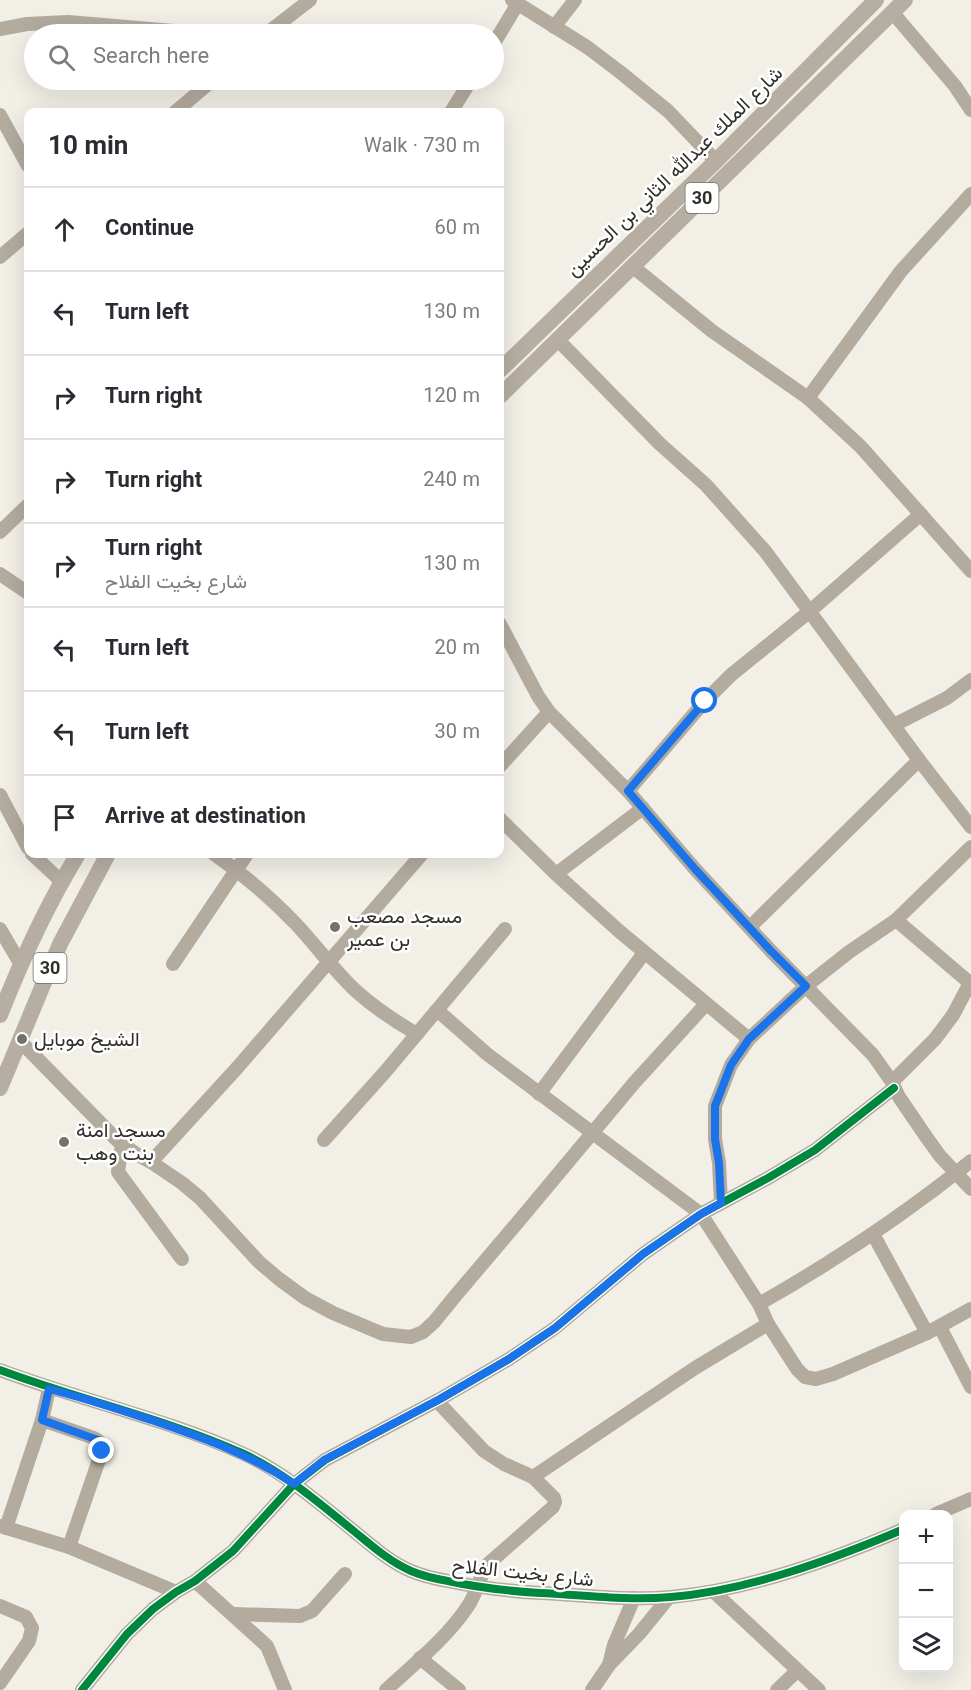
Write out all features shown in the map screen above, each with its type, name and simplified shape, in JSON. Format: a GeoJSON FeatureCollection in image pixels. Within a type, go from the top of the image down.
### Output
{"type":"FeatureCollection","features":[{"type":"Feature","properties":{"kind":"main road","name":"شارع الملك عبدالله الثاني بن الحسين"},"geometry":{"type":"LineString","coordinates":[[504,366],[716,161],[876,0]]}},
{"type":"Feature","properties":{"kind":"main road","name":"شارع الملك عبدالله الثاني بن الحسين"},"geometry":{"type":"LineString","coordinates":[[504,392],[905,0]]}},
{"type":"Feature","properties":{"kind":"main road","name":"30"},"geometry":{"type":"LineString","coordinates":[[0,1015],[20,963],[61,881],[75,858]]}},
{"type":"Feature","properties":{"kind":"main road","name":"30"},"geometry":{"type":"LineString","coordinates":[[0,1088],[60,944],[106,858]]}},
{"type":"Feature","properties":{"kind":"street"},"geometry":{"type":"LineString","coordinates":[[279,24],[310,0]]}},
{"type":"Feature","properties":{"kind":"street"},"geometry":{"type":"LineString","coordinates":[[554,27],[575,0]]}},
{"type":"Feature","properties":{"kind":"street"},"geometry":{"type":"LineString","coordinates":[[503,24],[514,2],[586,47],[668,111],[716,161]]}},
{"type":"Feature","properties":{"kind":"street"},"geometry":{"type":"LineString","coordinates":[[892,13],[955,86],[971,110]]}},
{"type":"Feature","properties":{"kind":"street"},"geometry":{"type":"LineString","coordinates":[[27,24],[68,22],[92,24]]}},
{"type":"Feature","properties":{"kind":"street"},"geometry":{"type":"LineString","coordinates":[[0,29],[24,25]]}},
{"type":"Feature","properties":{"kind":"street"},"geometry":{"type":"LineString","coordinates":[[180,108],[201,90]]}},
{"type":"Feature","properties":{"kind":"street"},"geometry":{"type":"LineString","coordinates":[[454,108],[465,90]]}},
{"type":"Feature","properties":{"kind":"street"},"geometry":{"type":"LineString","coordinates":[[0,115],[24,159]]}},
{"type":"Feature","properties":{"kind":"street"},"geometry":{"type":"LineString","coordinates":[[808,398],[901,271],[971,194]]}},
{"type":"Feature","properties":{"kind":"street"},"geometry":{"type":"LineString","coordinates":[[0,257],[24,236]]}},
{"type":"Feature","properties":{"kind":"street"},"geometry":{"type":"LineString","coordinates":[[632,266],[712,331],[808,398],[861,447],[971,571]]}},
{"type":"Feature","properties":{"kind":"street"},"geometry":{"type":"LineString","coordinates":[[557,339],[660,444],[722,501],[765,551],[918,760],[971,827]]}},
{"type":"Feature","properties":{"kind":"street"},"geometry":{"type":"LineString","coordinates":[[0,532],[24,509]]}},
{"type":"Feature","properties":{"kind":"street"},"geometry":{"type":"LineString","coordinates":[[628,791],[705,701],[731,675],[810,611],[921,514]]}},
{"type":"Feature","properties":{"kind":"street"},"geometry":{"type":"LineString","coordinates":[[0,574],[24,590]]}},
{"type":"Feature","properties":{"kind":"street"},"geometry":{"type":"LineString","coordinates":[[504,632],[549,712],[628,791],[695,869],[771,951],[873,1055],[940,1156],[971,1189]]}},
{"type":"Feature","properties":{"kind":"street"},"geometry":{"type":"LineString","coordinates":[[894,725],[947,698],[971,680]]}},
{"type":"Feature","properties":{"kind":"street"},"geometry":{"type":"LineString","coordinates":[[504,762],[549,712]]}},
{"type":"Feature","properties":{"kind":"street"},"geometry":{"type":"LineString","coordinates":[[750,927],[918,760]]}},
{"type":"Feature","properties":{"kind":"street"},"geometry":{"type":"LineString","coordinates":[[0,795],[24,840]]}},
{"type":"Feature","properties":{"kind":"street"},"geometry":{"type":"LineString","coordinates":[[556,874],[643,808]]}},
{"type":"Feature","properties":{"kind":"street"},"geometry":{"type":"LineString","coordinates":[[504,823],[556,874],[644,953],[749,1039]]}},
{"type":"Feature","properties":{"kind":"street"},"geometry":{"type":"LineString","coordinates":[[721,1203],[715,1139],[715,1106],[731,1065],[749,1039],[806,986],[849,952],[896,920],[971,847]]}},
{"type":"Feature","properties":{"kind":"street"},"geometry":{"type":"LineString","coordinates":[[36,858],[61,881]]}},
{"type":"Feature","properties":{"kind":"street"},"geometry":{"type":"LineString","coordinates":[[220,858],[237,870],[295,923],[357,992],[396,1022],[417,1034]]}},
{"type":"Feature","properties":{"kind":"street"},"geometry":{"type":"LineString","coordinates":[[173,964],[244,858]]}},
{"type":"Feature","properties":{"kind":"street"},"geometry":{"type":"LineString","coordinates":[[151,1162],[237,1068],[418,858]]}},
{"type":"Feature","properties":{"kind":"street"},"geometry":{"type":"LineString","coordinates":[[82,1690],[127,1635],[153,1609],[195,1581],[233,1551],[294,1484],[324,1460],[437,1401],[509,1359],[555,1328],[643,1254],[701,1214],[768,1178],[815,1149],[893,1085],[935,1039],[953,1015],[970,984],[896,920]]}},
{"type":"Feature","properties":{"kind":"street"},"geometry":{"type":"LineString","coordinates":[[0,929],[20,963]]}},
{"type":"Feature","properties":{"kind":"street"},"geometry":{"type":"LineString","coordinates":[[324,1140],[505,929]]}},
{"type":"Feature","properties":{"kind":"street"},"geometry":{"type":"LineString","coordinates":[[539,1094],[644,953]]}},
{"type":"Feature","properties":{"kind":"street"},"geometry":{"type":"LineString","coordinates":[[19,1040],[122,1144],[182,1183],[200,1198],[259,1262],[279,1280],[333,1313],[383,1334],[411,1337],[423,1332],[434,1322],[634,1083],[706,1004]]}},
{"type":"Feature","properties":{"kind":"street"},"geometry":{"type":"LineString","coordinates":[[437,1010],[487,1054],[701,1214],[759,1304],[797,1370],[805,1377],[816,1379],[833,1374],[934,1330],[971,1309]]}},
{"type":"Feature","properties":{"kind":"street"},"geometry":{"type":"LineString","coordinates":[[122,1144],[118,1172],[182,1259]]}},
{"type":"Feature","properties":{"kind":"street"},"geometry":{"type":"LineString","coordinates":[[759,1304],[804,1279],[873,1234],[971,1161]]}},
{"type":"Feature","properties":{"kind":"street"},"geometry":{"type":"LineString","coordinates":[[873,1234],[971,1387]]}},
{"type":"Feature","properties":{"kind":"street"},"geometry":{"type":"LineString","coordinates":[[533,1476],[694,1368],[768,1323]]}},
{"type":"Feature","properties":{"kind":"street","name":"شارع بخيت الفلاح"},"geometry":{"type":"LineString","coordinates":[[0,1370],[49,1389],[82,1397],[196,1436],[244,1455],[294,1484],[393,1561],[411,1571],[429,1577],[478,1588],[634,1598],[714,1592],[861,1547],[899,1530]]}},
{"type":"Feature","properties":{"kind":"street"},"geometry":{"type":"LineString","coordinates":[[49,1389],[42,1420],[3,1527],[69,1547],[176,1592]]}},
{"type":"Feature","properties":{"kind":"street"},"geometry":{"type":"LineString","coordinates":[[386,1690],[463,1614],[470,1605],[488,1564],[553,1507],[555,1502],[554,1498],[533,1476],[504,1464],[484,1451],[437,1401]]}},
{"type":"Feature","properties":{"kind":"street"},"geometry":{"type":"LineString","coordinates":[[42,1420],[94,1438],[102,1447],[69,1547]]}},
{"type":"Feature","properties":{"kind":"street"},"geometry":{"type":"LineString","coordinates":[[947,1510],[971,1499]]}},
{"type":"Feature","properties":{"kind":"street"},"geometry":{"type":"LineString","coordinates":[[233,1614],[300,1617],[312,1611],[345,1574]]}},
{"type":"Feature","properties":{"kind":"street"},"geometry":{"type":"LineString","coordinates":[[195,1581],[267,1646],[285,1690]]}},
{"type":"Feature","properties":{"kind":"street"},"geometry":{"type":"LineString","coordinates":[[714,1592],[819,1690]]}},
{"type":"Feature","properties":{"kind":"street"},"geometry":{"type":"LineString","coordinates":[[609,1665],[639,1634],[669,1597]]}},
{"type":"Feature","properties":{"kind":"street"},"geometry":{"type":"LineString","coordinates":[[599,1688],[609,1665],[614,1644],[634,1598]]}},
{"type":"Feature","properties":{"kind":"street"},"geometry":{"type":"LineString","coordinates":[[0,1606],[26,1617],[32,1628],[29,1641],[0,1683]]}},
{"type":"Feature","properties":{"kind":"street"},"geometry":{"type":"LineString","coordinates":[[420,1658],[459,1690]]}},
{"type":"Feature","properties":{"kind":"street"},"geometry":{"type":"LineString","coordinates":[[777,1690],[797,1671]]}},
{"type":"Feature","properties":{"kind":"cycle path"},"geometry":{"type":"LineString","coordinates":[[82,1690],[127,1634],[153,1609],[195,1581],[233,1551],[294,1484],[325,1460],[440,1399],[509,1359],[555,1328],[643,1254],[701,1214],[815,1150],[894,1088]]}},
{"type":"Feature","properties":{"kind":"cycle path"},"geometry":{"type":"LineString","coordinates":[[0,1370],[185,1430],[244,1454],[288,1480],[396,1563],[425,1576],[471,1586],[622,1598],[671,1597],[760,1581],[848,1552],[899,1531]]}},
{"type":"Feature","properties":{"kind":"place","name":"مسجد مصعب بن عمير"},"geometry":{"type":"Point","coordinates":[335,927]}},
{"type":"Feature","properties":{"kind":"place","name":"الشيخ موبايل"},"geometry":{"type":"Point","coordinates":[22,1039]}},
{"type":"Feature","properties":{"kind":"place","name":"مسجد امنة بنت وهب"},"geometry":{"type":"Point","coordinates":[64,1142]}},
{"type":"Feature","properties":{"kind":"route"},"geometry":{"type":"LineString","coordinates":[[102,1451],[98,1440],[42,1420],[49,1389],[82,1397],[196,1436],[244,1455],[294,1484],[324,1460],[440,1399],[509,1359],[555,1328],[643,1254],[721,1203],[715,1139],[715,1106],[731,1065],[749,1039],[806,986],[695,869],[628,791],[705,701]]}}]}
